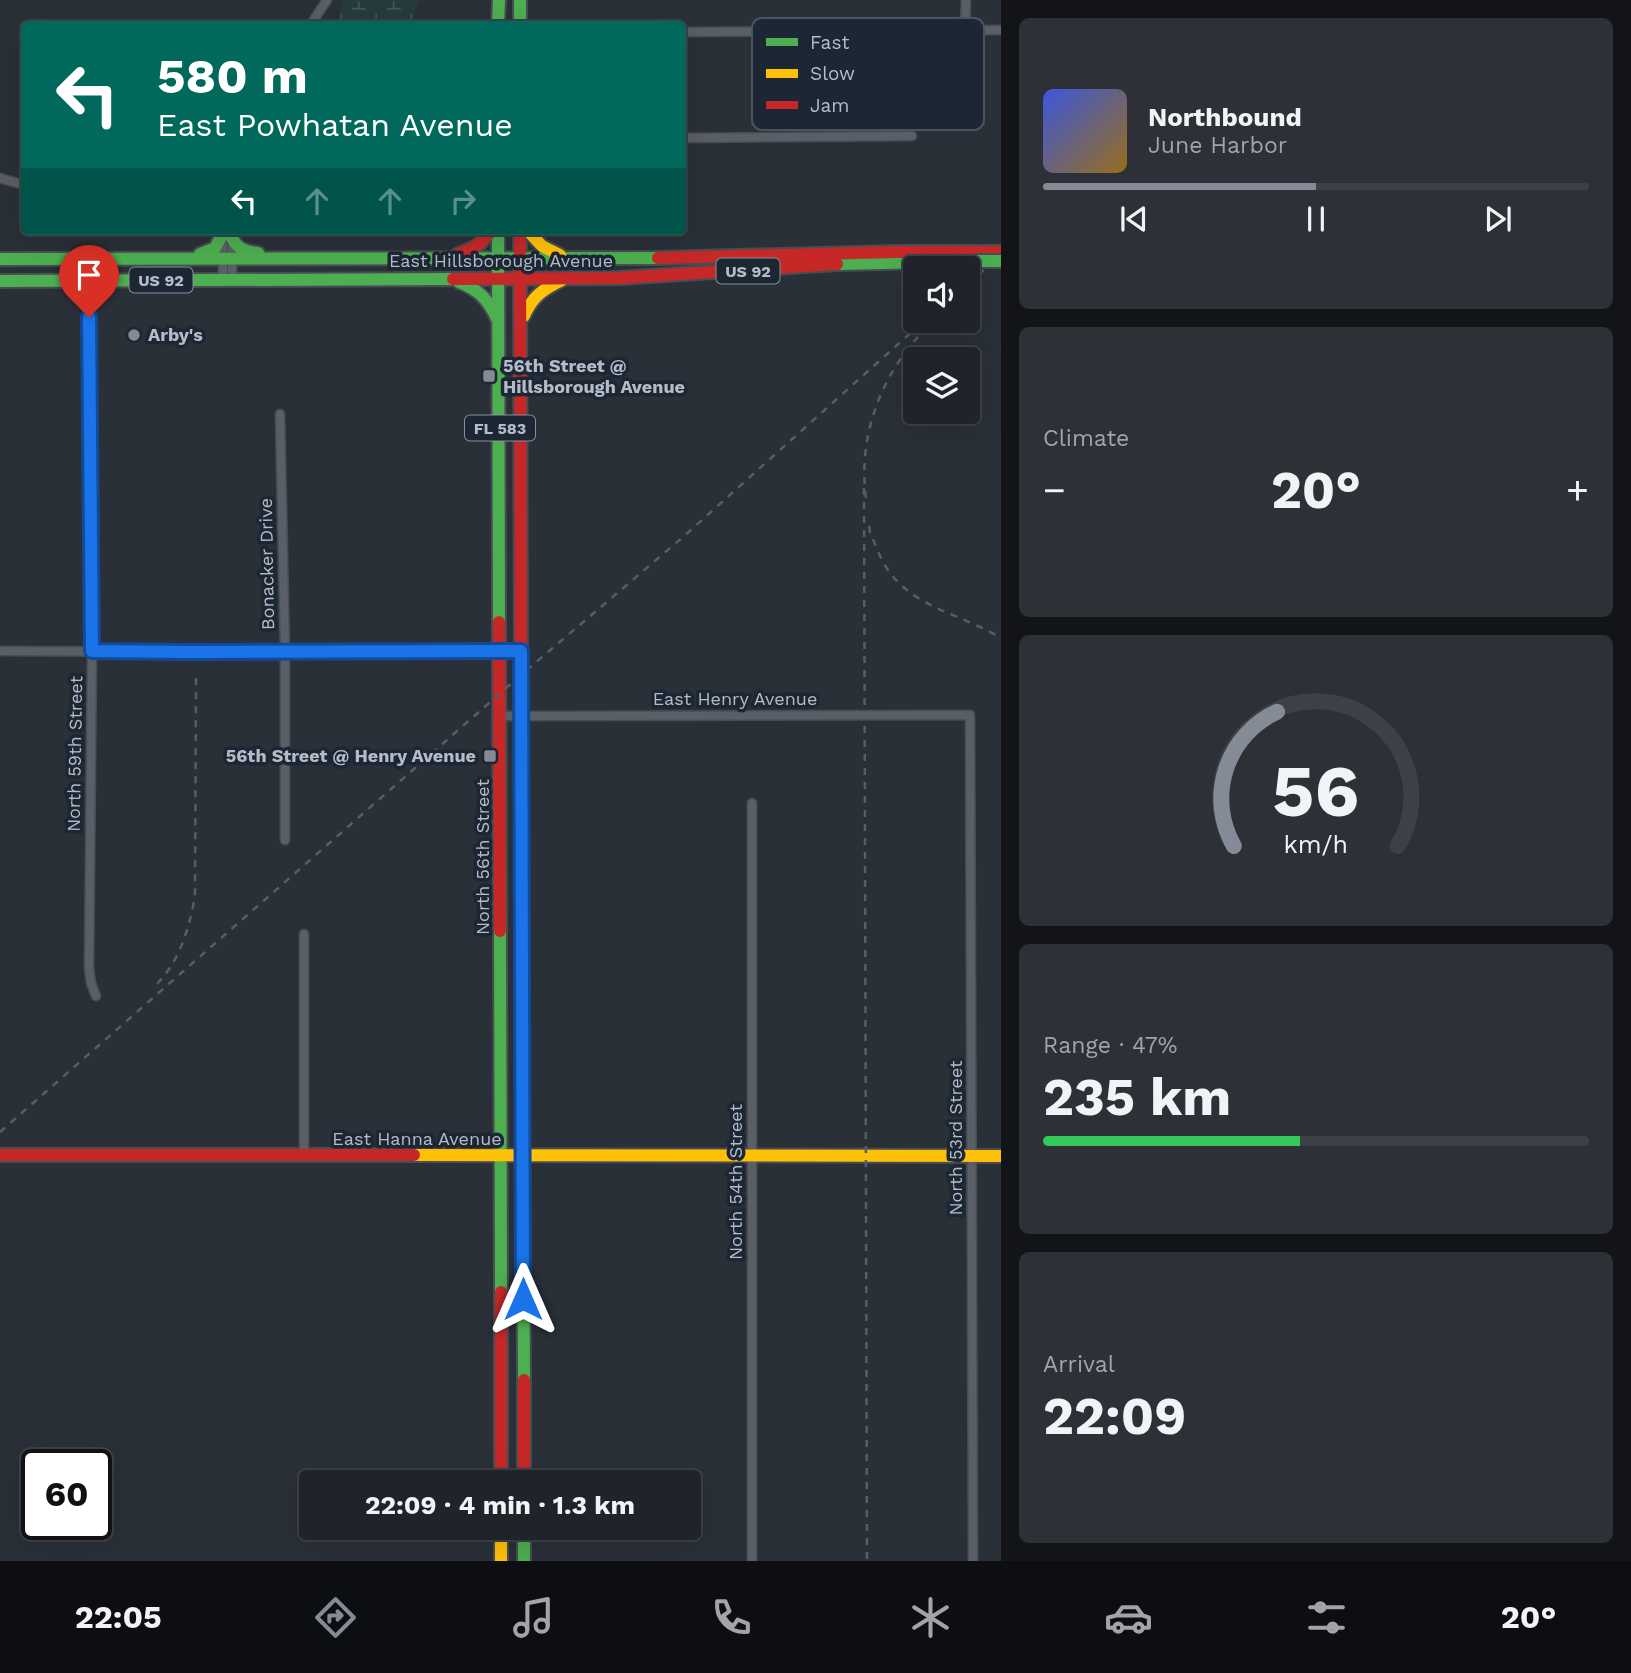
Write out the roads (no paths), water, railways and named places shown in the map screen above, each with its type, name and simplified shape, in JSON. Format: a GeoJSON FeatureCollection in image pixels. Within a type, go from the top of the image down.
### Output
{"type":"FeatureCollection","features":[{"type":"Feature","properties":{"kind":"main road"},"geometry":{"type":"LineString","coordinates":[[498,21],[499,0]]}},
{"type":"Feature","properties":{"kind":"main road"},"geometry":{"type":"LineString","coordinates":[[520,0],[520,21]]}},
{"type":"Feature","properties":{"kind":"main road"},"geometry":{"type":"LineString","coordinates":[[178,259],[212,252],[225,235]]}},
{"type":"Feature","properties":{"kind":"main road"},"geometry":{"type":"LineString","coordinates":[[228,235],[240,249],[289,258]]}},
{"type":"Feature","properties":{"kind":"main road"},"geometry":{"type":"LineString","coordinates":[[450,258],[472,250],[489,235]]}},
{"type":"Feature","properties":{"kind":"main road","name":"North 56th Street"},"geometry":{"type":"LineString","coordinates":[[498,235],[501,1470]]}},
{"type":"Feature","properties":{"kind":"main road","name":"FL 583"},"geometry":{"type":"LineString","coordinates":[[520,235],[524,1470]]}},
{"type":"Feature","properties":{"kind":"main road"},"geometry":{"type":"LineString","coordinates":[[530,235],[544,248],[567,257]]}},
{"type":"Feature","properties":{"kind":"main road","name":"East Hillsborough Avenue"},"geometry":{"type":"LineString","coordinates":[[0,259],[678,258],[896,252],[962,256]]}},
{"type":"Feature","properties":{"kind":"main road","name":"East Hillsborough Avenue"},"geometry":{"type":"LineString","coordinates":[[980,257],[1001,252]]}},
{"type":"Feature","properties":{"kind":"main road","name":"East Hillsborough Avenue"},"geometry":{"type":"LineString","coordinates":[[980,257],[1001,261]]}},
{"type":"Feature","properties":{"kind":"main road","name":"East Hillsborough Avenue"},"geometry":{"type":"LineString","coordinates":[[0,281],[644,277],[903,261]]}},
{"type":"Feature","properties":{"kind":"main road"},"geometry":{"type":"LineString","coordinates":[[521,323],[530,301],[538,293],[566,278]]}},
{"type":"Feature","properties":{"kind":"main road"},"geometry":{"type":"LineString","coordinates":[[452,279],[469,285],[484,295],[492,305],[499,325]]}},
{"type":"Feature","properties":{"kind":"main road"},"geometry":{"type":"LineString","coordinates":[[500,937],[522,937]]}},
{"type":"Feature","properties":{"kind":"main road","name":"East Hanna Avenue"},"geometry":{"type":"LineString","coordinates":[[0,1155],[1001,1156]]}},
{"type":"Feature","properties":{"kind":"main road"},"geometry":{"type":"LineString","coordinates":[[501,1324],[523,1324]]}},
{"type":"Feature","properties":{"kind":"main road"},"geometry":{"type":"LineString","coordinates":[[501,1540],[502,1561]]}},
{"type":"Feature","properties":{"kind":"main road"},"geometry":{"type":"LineString","coordinates":[[524,1540],[524,1561]]}},
{"type":"Feature","properties":{"kind":"street"},"geometry":{"type":"LineString","coordinates":[[313,21],[327,0]]}},
{"type":"Feature","properties":{"kind":"street"},"geometry":{"type":"LineString","coordinates":[[965,0],[965,18]]}},
{"type":"Feature","properties":{"kind":"street"},"geometry":{"type":"LineString","coordinates":[[686,32],[752,32]]}},
{"type":"Feature","properties":{"kind":"street"},"geometry":{"type":"LineString","coordinates":[[686,138],[912,136]]}},
{"type":"Feature","properties":{"kind":"street"},"geometry":{"type":"LineString","coordinates":[[0,178],[21,184]]}},
{"type":"Feature","properties":{"kind":"street"},"geometry":{"type":"LineString","coordinates":[[227,235],[228,280]]}},
{"type":"Feature","properties":{"kind":"street","name":"North 59th Street"},"geometry":{"type":"LineString","coordinates":[[89,259],[92,651],[89,968],[96,996]]}},
{"type":"Feature","properties":{"kind":"street","name":"Bonacker Drive"},"geometry":{"type":"LineString","coordinates":[[280,414],[285,651],[285,840]]}},
{"type":"Feature","properties":{"kind":"street"},"geometry":{"type":"LineString","coordinates":[[0,651],[521,651]]}},
{"type":"Feature","properties":{"kind":"street","name":"East Henry Avenue"},"geometry":{"type":"LineString","coordinates":[[500,716],[970,716]]}},
{"type":"Feature","properties":{"kind":"street","name":"North 53rd Street"},"geometry":{"type":"LineString","coordinates":[[970,716],[973,1561]]}},
{"type":"Feature","properties":{"kind":"street","name":"North 54th Street"},"geometry":{"type":"LineString","coordinates":[[752,803],[752,1561]]}},
{"type":"Feature","properties":{"kind":"street"},"geometry":{"type":"LineString","coordinates":[[304,934],[304,1156]]}},
{"type":"Feature","properties":{"kind":"railway"},"geometry":{"type":"LineString","coordinates":[[980,273],[1001,255]]}},
{"type":"Feature","properties":{"kind":"railway"},"geometry":{"type":"LineString","coordinates":[[0,1132],[521,675],[683,537],[911,333]]}},
{"type":"Feature","properties":{"kind":"railway"},"geometry":{"type":"LineString","coordinates":[[866,498],[865,454],[874,412],[892,372],[918,337]]}},
{"type":"Feature","properties":{"kind":"railway"},"geometry":{"type":"LineString","coordinates":[[864,488],[867,1561]]}},
{"type":"Feature","properties":{"kind":"railway"},"geometry":{"type":"LineString","coordinates":[[869,526],[886,567],[909,592],[1001,638]]}},
{"type":"Feature","properties":{"kind":"railway"},"geometry":{"type":"LineString","coordinates":[[157,984],[172,964],[182,944],[195,897],[196,675]]}},
{"type":"Feature","properties":{"kind":"place","name":"Arby's"},"geometry":{"type":"Point","coordinates":[134,335]}},
{"type":"Feature","properties":{"kind":"place","name":"56th Street @ Hillsborough Avenue"},"geometry":{"type":"Point","coordinates":[489,376]}},
{"type":"Feature","properties":{"kind":"place","name":"56th Street @ Henry Avenue"},"geometry":{"type":"Point","coordinates":[490,756]}}]}
